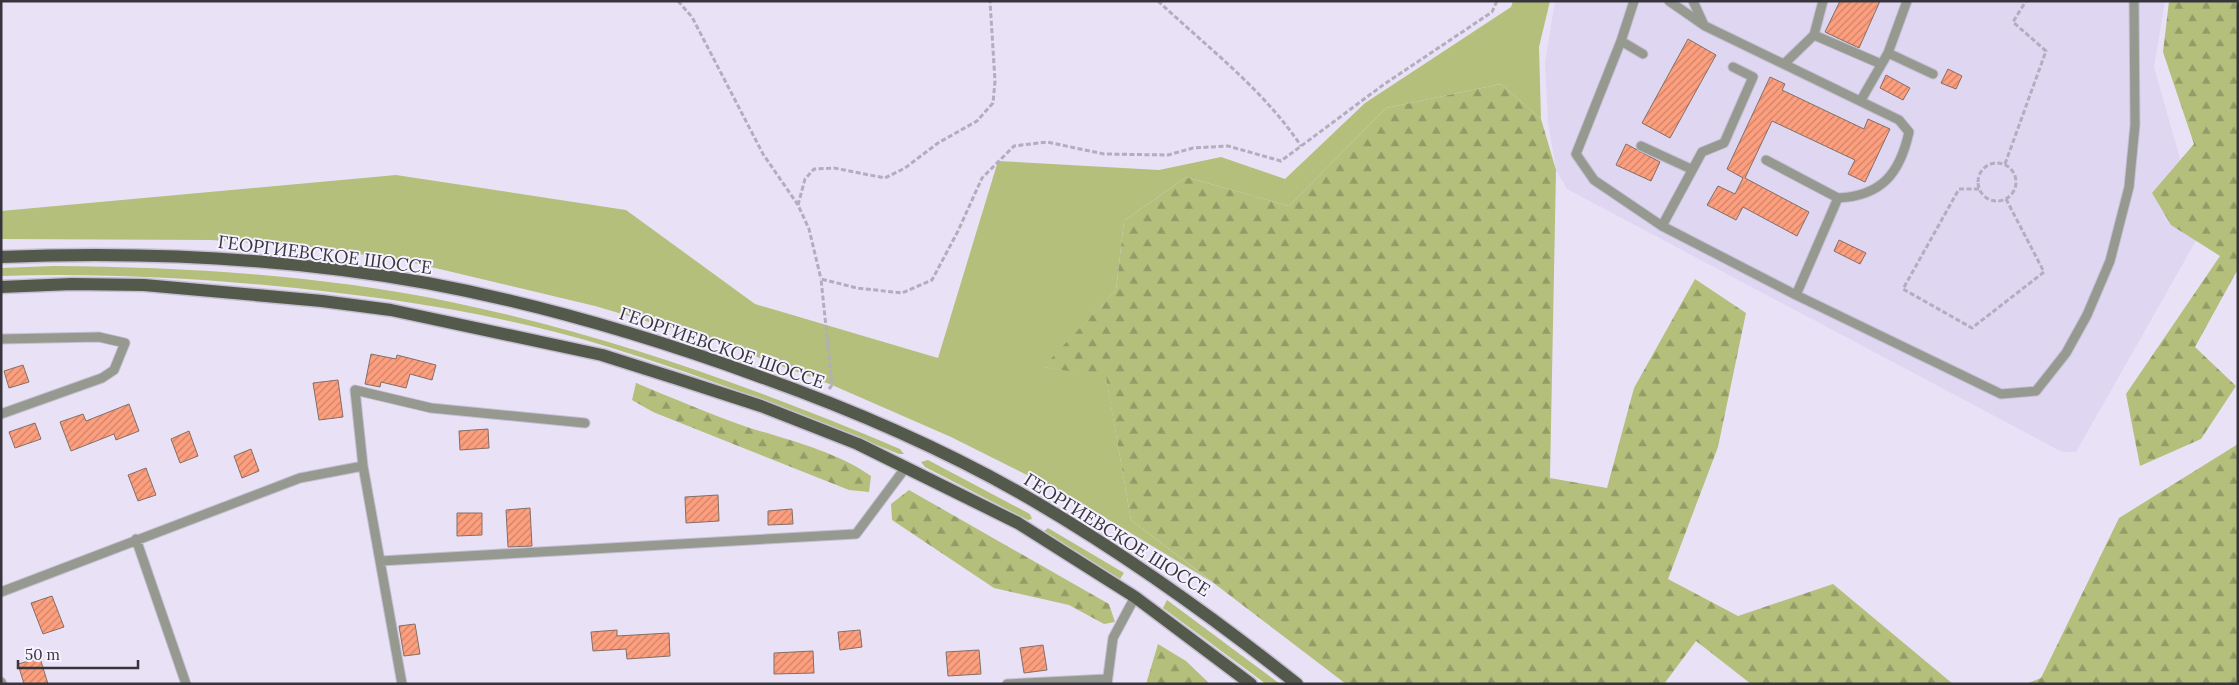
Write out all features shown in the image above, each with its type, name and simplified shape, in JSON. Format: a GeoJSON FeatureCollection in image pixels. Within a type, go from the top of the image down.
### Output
{"type":"FeatureCollection","features":[{"type":"Feature","properties":{"kind":"main road","name":"ГЕОРГИЕВСКОЕ ШОССЕ"},"geometry":{"type":"LineString","coordinates":[[1,257],[56,255],[188,257],[320,268],[431,284],[618,330],[693,352],[822,400],[970,466],[1060,516],[1109,546],[1210,615],[1297,684]]}},
{"type":"Feature","properties":{"kind":"main road"},"geometry":{"type":"LineString","coordinates":[[1,287],[72,284],[144,285],[322,301],[450,321],[602,355],[681,380],[804,422],[906,467],[1018,523],[1135,597],[1251,684]]}},
{"type":"Feature","properties":{"kind":"lane"},"geometry":{"type":"LineString","coordinates":[[1634,1],[1621,41],[1576,154],[1594,180],[1662,226],[1796,295],[2001,394],[2036,391],[2066,353],[2087,316],[2110,261],[2129,188],[2133,142],[2134,1]]}},
{"type":"Feature","properties":{"kind":"lane"},"geometry":{"type":"LineString","coordinates":[[1669,1],[1704,26],[1861,100],[1898,120],[1910,132],[1906,148],[1889,180],[1877,189],[1855,197],[1838,198],[1766,160]]}},
{"type":"Feature","properties":{"kind":"lane"},"geometry":{"type":"LineString","coordinates":[[1693,1],[1704,26]]}},
{"type":"Feature","properties":{"kind":"lane"},"geometry":{"type":"LineString","coordinates":[[1784,64],[1814,35],[1823,1]]}},
{"type":"Feature","properties":{"kind":"lane"},"geometry":{"type":"LineString","coordinates":[[1861,100],[1888,53],[1907,1]]}},
{"type":"Feature","properties":{"kind":"lane"},"geometry":{"type":"LineString","coordinates":[[1814,35],[1881,64]]}},
{"type":"Feature","properties":{"kind":"lane"},"geometry":{"type":"LineString","coordinates":[[1621,41],[1643,54]]}},
{"type":"Feature","properties":{"kind":"lane"},"geometry":{"type":"LineString","coordinates":[[1888,53],[1934,74]]}},
{"type":"Feature","properties":{"kind":"lane"},"geometry":{"type":"LineString","coordinates":[[1662,226],[1691,169],[1702,152],[1724,143],[1753,77],[1732,67]]}},
{"type":"Feature","properties":{"kind":"lane"},"geometry":{"type":"LineString","coordinates":[[1641,146],[1691,169]]}},
{"type":"Feature","properties":{"kind":"lane"},"geometry":{"type":"LineString","coordinates":[[1796,295],[1838,198]]}},
{"type":"Feature","properties":{"kind":"lane"},"geometry":{"type":"LineString","coordinates":[[1,339],[99,337],[125,343],[114,370],[102,378],[1,414]]}},
{"type":"Feature","properties":{"kind":"lane"},"geometry":{"type":"LineString","coordinates":[[402,684],[363,466],[355,390],[431,408],[585,423]]}},
{"type":"Feature","properties":{"kind":"lane"},"geometry":{"type":"LineString","coordinates":[[1,592],[300,478],[363,466]]}},
{"type":"Feature","properties":{"kind":"lane"},"geometry":{"type":"LineString","coordinates":[[380,562],[856,534],[906,467]]}},
{"type":"Feature","properties":{"kind":"lane"},"geometry":{"type":"LineString","coordinates":[[136,539],[186,684]]}},
{"type":"Feature","properties":{"kind":"lane"},"geometry":{"type":"LineString","coordinates":[[1007,684],[1107,681],[1113,638],[1135,597]]}},
{"type":"Feature","properties":{"kind":"path"},"geometry":{"type":"LineString","coordinates":[[678,1],[692,17],[763,154],[798,205],[810,229],[821,279],[832,385],[822,400]]}},
{"type":"Feature","properties":{"kind":"path"},"geometry":{"type":"LineString","coordinates":[[798,205],[804,180],[814,169],[834,168],[886,178],[905,168],[938,143],[977,121],[993,103],[994,96],[995,81],[990,1]]}},
{"type":"Feature","properties":{"kind":"path"},"geometry":{"type":"LineString","coordinates":[[1158,1],[1228,65],[1266,103],[1291,131],[1301,146]]}},
{"type":"Feature","properties":{"kind":"path"},"geometry":{"type":"LineString","coordinates":[[821,279],[858,288],[902,293],[932,280],[958,231],[982,178],[1014,146],[1047,142],[1104,154],[1168,155],[1193,148],[1228,146],[1282,161],[1383,85],[1492,12],[1497,1]]}},
{"type":"Feature","properties":{"kind":"path"},"geometry":{"type":"LineString","coordinates":[[2005,164],[2046,51],[2013,22],[2026,1]]}},
{"type":"Feature","properties":{"kind":"path"},"geometry":{"type":"LineString","coordinates":[[1994,162],[2005,164],[2012,168],[2017,183],[2014,192],[2006,199],[1994,201],[1985,197],[1979,189],[1978,181],[1984,167],[1994,162]]}},
{"type":"Feature","properties":{"kind":"path"},"geometry":{"type":"LineString","coordinates":[[1979,189],[1959,189],[1903,290],[1972,328],[2044,272],[2006,199]]}},
{"type":"Feature","properties":{"kind":"shaded area"},"geometry":{"type":"Polygon","coordinates":[[[1555,1],[2165,1],[2154,67],[2201,232],[2076,452],[2062,452],[1567,189],[1556,170],[1548,122],[1545,63],[1555,1]]]}},
{"type":"Feature","properties":{"kind":"green space"},"geometry":{"type":"Polygon","coordinates":[[[1513,1],[1550,1],[1539,47],[1541,119],[1501,84],[1386,108],[1289,206],[1186,177],[1124,221],[1116,290],[1044,367],[1106,376],[1131,520],[1212,582],[1071,497],[951,437],[832,385],[717,342],[595,306],[410,262],[314,247],[211,240],[1,239],[1,211],[396,175],[626,210],[755,304],[938,358],[998,161],[1159,170],[1221,157],[1285,179],[1365,103],[1511,7],[1513,1]]]}},
{"type":"Feature","properties":{"kind":"green space"},"geometry":{"type":"Polygon","coordinates":[[[2169,1],[2238,1],[2238,269],[2195,347],[2236,386],[2201,439],[2140,466],[2126,394],[2220,256],[2171,225],[2152,193],[2194,144],[2163,52],[2169,1]]]}},
{"type":"Feature","properties":{"kind":"green space"},"geometry":{"type":"Polygon","coordinates":[[[1501,84],[1541,119],[1556,170],[1550,478],[1607,488],[1634,388],[1695,279],[1746,313],[1718,447],[1668,579],[1738,616],[1833,584],[1953,684],[1751,684],[1696,641],[1664,684],[1346,684],[1131,520],[1106,377],[1043,367],[1116,290],[1124,221],[1186,177],[1289,206],[1386,108],[1501,84]]]}},
{"type":"Feature","properties":{"kind":"green space"},"geometry":{"type":"Polygon","coordinates":[[[54,266],[153,268],[253,274],[353,285],[451,302],[566,330],[679,364],[845,426],[900,449],[904,454],[899,454],[757,398],[612,348],[527,325],[483,316],[309,289],[232,282],[100,275],[1,276],[1,268],[54,266]]]}},
{"type":"Feature","properties":{"kind":"green space"},"geometry":{"type":"Polygon","coordinates":[[[636,383],[733,422],[827,453],[857,467],[871,476],[869,492],[849,490],[653,412],[632,400],[636,383]]]}},
{"type":"Feature","properties":{"kind":"green space"},"geometry":{"type":"Polygon","coordinates":[[[2238,444],[2238,684],[2025,684],[2041,678],[2119,518],[2238,444]]]}},
{"type":"Feature","properties":{"kind":"green space"},"geometry":{"type":"Polygon","coordinates":[[[928,460],[1030,514],[1032,519],[1028,520],[925,467],[921,462],[928,460]]]}},
{"type":"Feature","properties":{"kind":"green space"},"geometry":{"type":"Polygon","coordinates":[[[909,490],[1109,604],[1115,622],[1104,624],[1069,605],[994,588],[892,520],[891,504],[909,490]]]}},
{"type":"Feature","properties":{"kind":"green space"},"geometry":{"type":"Polygon","coordinates":[[[1048,528],[1124,573],[1120,579],[1044,531],[1048,528]]]}},
{"type":"Feature","properties":{"kind":"green space"},"geometry":{"type":"Polygon","coordinates":[[[1167,600],[1280,684],[1266,684],[1163,608],[1167,600]]]}},
{"type":"Feature","properties":{"kind":"green space"},"geometry":{"type":"Polygon","coordinates":[[[1158,644],[1186,661],[1210,684],[1146,684],[1158,644]]]}},
{"type":"Feature","properties":{"kind":"building"},"geometry":{"type":"Polygon","coordinates":[[[1840,1],[1880,1],[1859,48],[1825,32],[1840,1]]]}},
{"type":"Feature","properties":{"kind":"building"},"geometry":{"type":"Polygon","coordinates":[[[1688,39],[1716,55],[1670,138],[1642,123],[1688,39]]]}},
{"type":"Feature","properties":{"kind":"building"},"geometry":{"type":"Polygon","coordinates":[[[1948,69],[1962,76],[1956,89],[1941,83],[1948,69]]]}},
{"type":"Feature","properties":{"kind":"building"},"geometry":{"type":"Polygon","coordinates":[[[1886,75],[1910,88],[1903,100],[1880,88],[1886,75]]]}},
{"type":"Feature","properties":{"kind":"building"},"geometry":{"type":"Polygon","coordinates":[[[1770,77],[1785,84],[1782,90],[1864,129],[1868,119],[1890,129],[1865,182],[1848,174],[1855,160],[1772,121],[1745,178],[1809,212],[1797,236],[1743,207],[1736,220],[1707,205],[1718,186],[1735,194],[1743,178],[1727,169],[1770,77]]]}},
{"type":"Feature","properties":{"kind":"building"},"geometry":{"type":"Polygon","coordinates":[[[1626,144],[1660,162],[1651,181],[1616,165],[1626,144]]]}},
{"type":"Feature","properties":{"kind":"building"},"geometry":{"type":"Polygon","coordinates":[[[1839,240],[1866,253],[1860,264],[1834,251],[1839,240]]]}},
{"type":"Feature","properties":{"kind":"building"},"geometry":{"type":"Polygon","coordinates":[[[371,354],[396,359],[397,355],[436,365],[432,380],[410,374],[406,388],[381,382],[380,387],[365,384],[371,354]]]}},
{"type":"Feature","properties":{"kind":"building"},"geometry":{"type":"Polygon","coordinates":[[[23,365],[29,382],[9,388],[4,371],[23,365]]]}},
{"type":"Feature","properties":{"kind":"building"},"geometry":{"type":"Polygon","coordinates":[[[338,380],[343,417],[319,420],[313,383],[338,380]]]}},
{"type":"Feature","properties":{"kind":"building"},"geometry":{"type":"Polygon","coordinates":[[[129,404],[139,431],[116,440],[114,434],[71,451],[60,422],[83,414],[86,421],[129,404]]]}},
{"type":"Feature","properties":{"kind":"building"},"geometry":{"type":"Polygon","coordinates":[[[35,423],[41,439],[15,448],[9,432],[35,423]]]}},
{"type":"Feature","properties":{"kind":"building"},"geometry":{"type":"Polygon","coordinates":[[[488,429],[489,448],[460,450],[459,431],[488,429]]]}},
{"type":"Feature","properties":{"kind":"building"},"geometry":{"type":"Polygon","coordinates":[[[189,431],[198,456],[180,463],[171,439],[189,431]]]}},
{"type":"Feature","properties":{"kind":"building"},"geometry":{"type":"Polygon","coordinates":[[[251,449],[259,471],[242,478],[234,456],[251,449]]]}},
{"type":"Feature","properties":{"kind":"building"},"geometry":{"type":"Polygon","coordinates":[[[146,468],[156,495],[138,501],[128,475],[146,468]]]}},
{"type":"Feature","properties":{"kind":"building"},"geometry":{"type":"Polygon","coordinates":[[[718,495],[719,521],[686,523],[685,497],[718,495]]]}},
{"type":"Feature","properties":{"kind":"building"},"geometry":{"type":"Polygon","coordinates":[[[530,508],[532,546],[508,547],[506,510],[530,508]]]}},
{"type":"Feature","properties":{"kind":"building"},"geometry":{"type":"Polygon","coordinates":[[[792,509],[793,524],[768,525],[768,511],[792,509]]]}},
{"type":"Feature","properties":{"kind":"building"},"geometry":{"type":"Polygon","coordinates":[[[457,513],[482,513],[482,535],[457,536],[457,513]]]}},
{"type":"Feature","properties":{"kind":"building"},"geometry":{"type":"Polygon","coordinates":[[[52,596],[64,627],[43,634],[31,603],[52,596]]]}},
{"type":"Feature","properties":{"kind":"building"},"geometry":{"type":"Polygon","coordinates":[[[415,624],[420,654],[404,656],[399,626],[415,624]]]}},
{"type":"Feature","properties":{"kind":"building"},"geometry":{"type":"Polygon","coordinates":[[[617,630],[617,636],[669,633],[670,656],[627,659],[626,649],[593,651],[591,632],[617,630]]]}},
{"type":"Feature","properties":{"kind":"building"},"geometry":{"type":"Polygon","coordinates":[[[860,630],[862,647],[840,650],[838,632],[860,630]]]}},
{"type":"Feature","properties":{"kind":"building"},"geometry":{"type":"Polygon","coordinates":[[[1043,645],[1047,670],[1024,673],[1020,648],[1043,645]]]}},
{"type":"Feature","properties":{"kind":"building"},"geometry":{"type":"Polygon","coordinates":[[[979,650],[981,674],[948,676],[946,652],[979,650]]]}},
{"type":"Feature","properties":{"kind":"building"},"geometry":{"type":"Polygon","coordinates":[[[813,651],[814,673],[774,674],[774,653],[813,651]]]}},
{"type":"Feature","properties":{"kind":"building"},"geometry":{"type":"Polygon","coordinates":[[[40,658],[48,684],[24,684],[18,664],[40,658]]]}}]}
